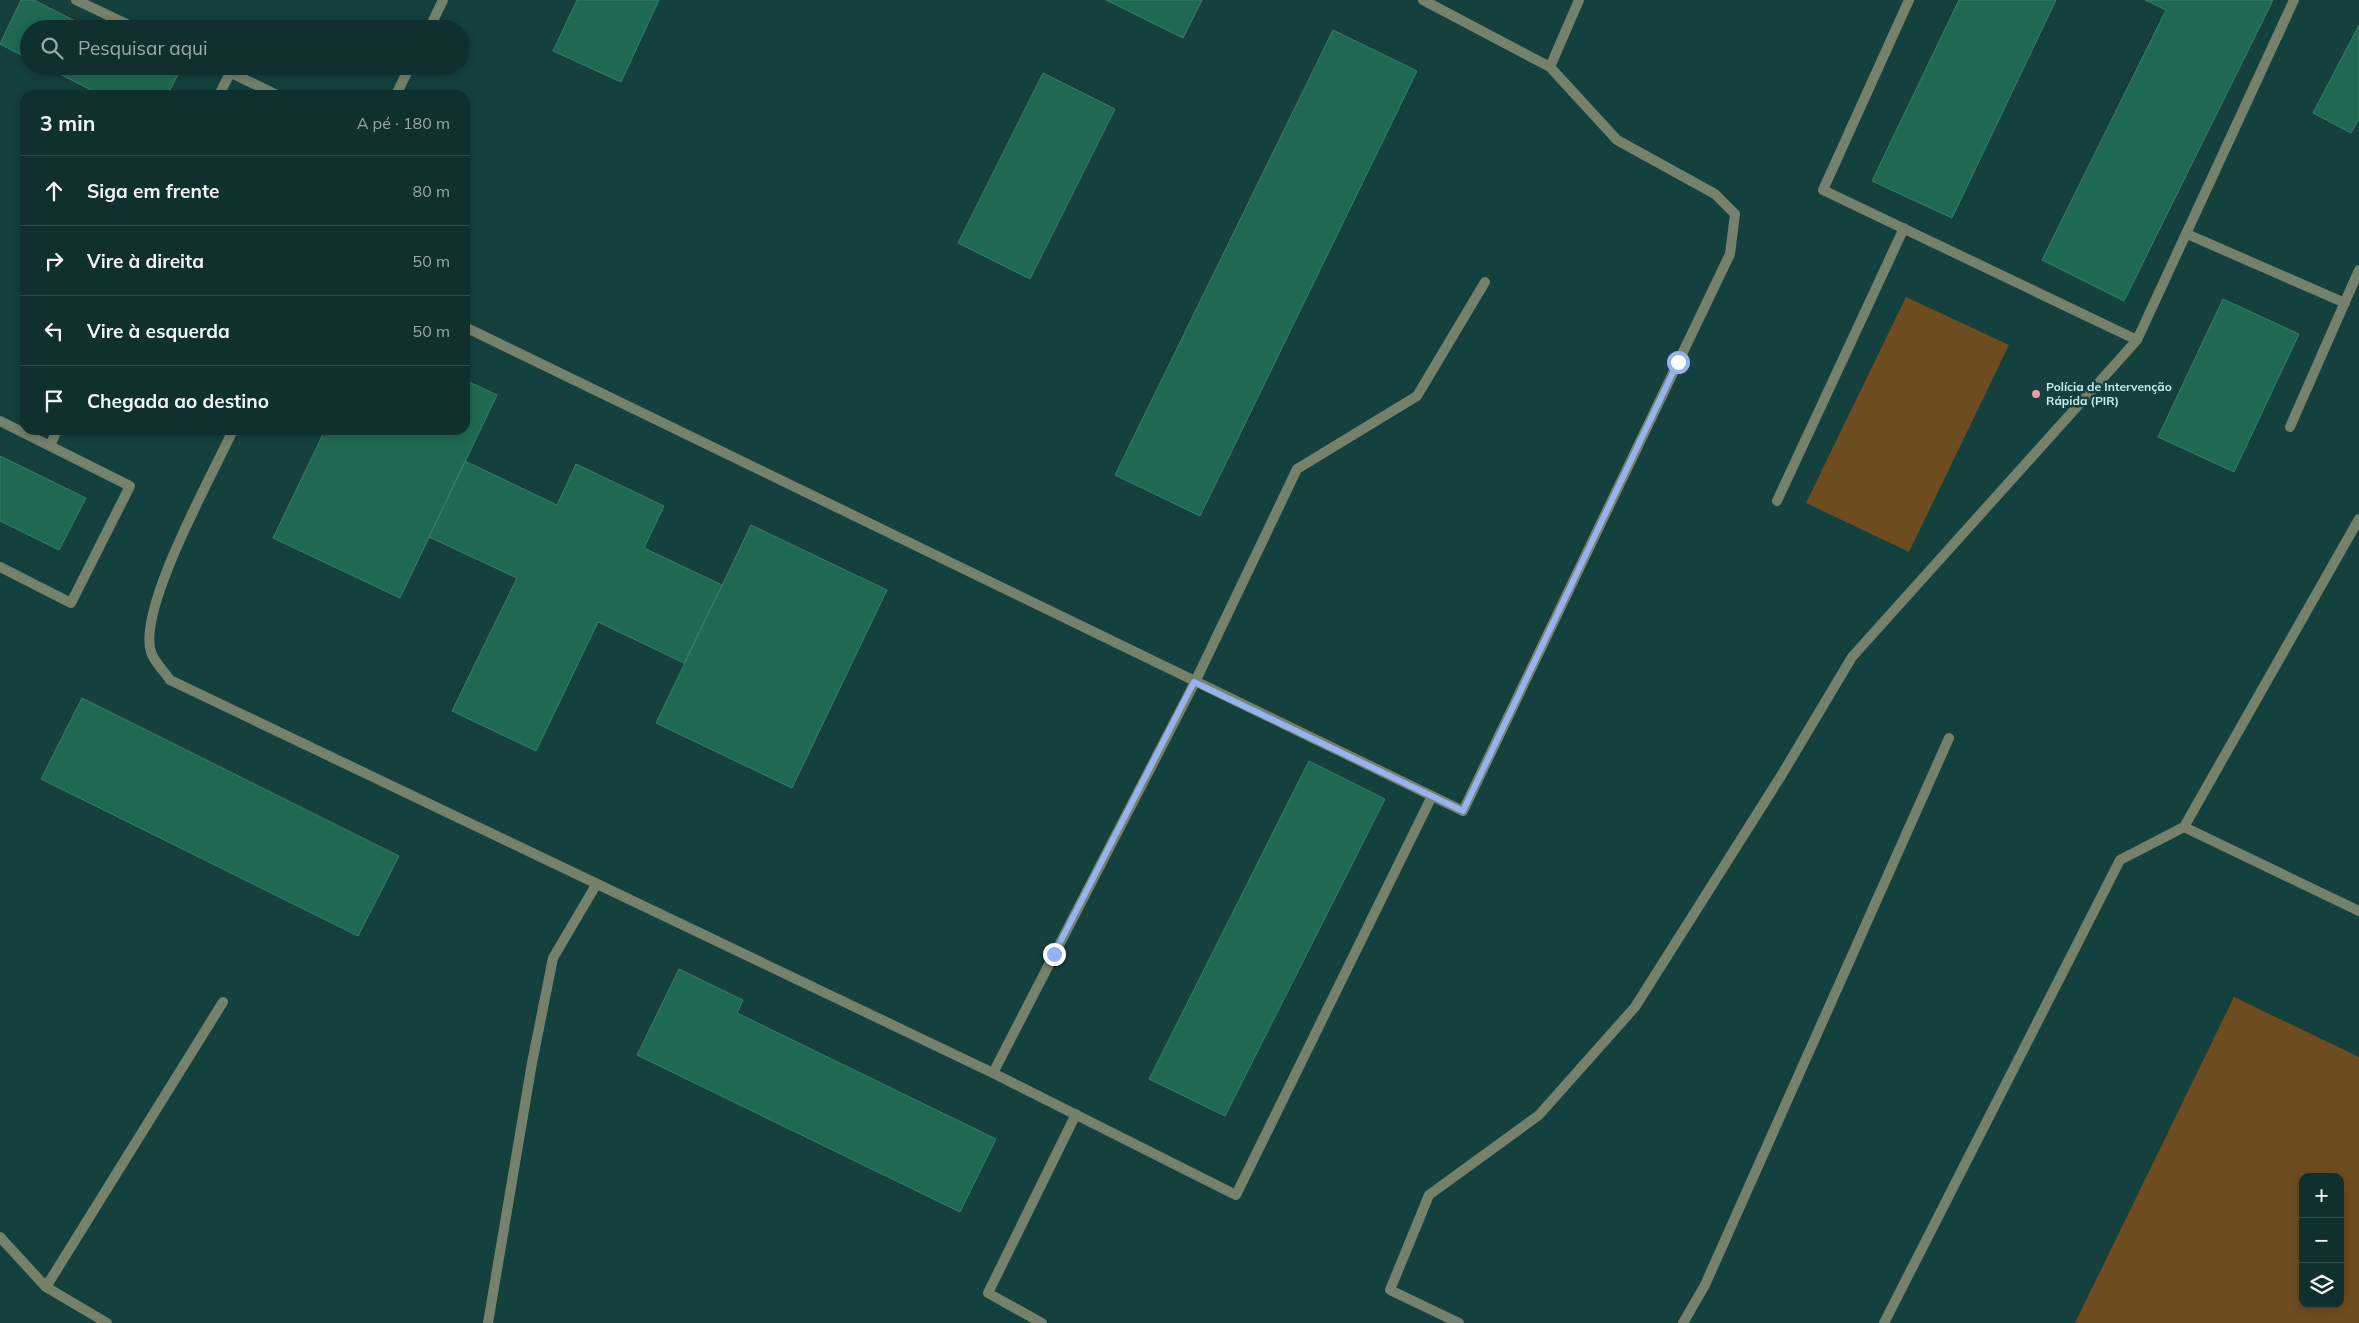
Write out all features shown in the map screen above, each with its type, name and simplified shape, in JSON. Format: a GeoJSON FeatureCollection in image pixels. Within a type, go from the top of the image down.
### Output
{"type":"FeatureCollection","features":[{"type":"Feature","properties":{"kind":"lane"},"geometry":{"type":"LineString","coordinates":[[76,0],[118,20]]}},
{"type":"Feature","properties":{"kind":"lane"},"geometry":{"type":"LineString","coordinates":[[433,20],[443,0]]}},
{"type":"Feature","properties":{"kind":"lane"},"geometry":{"type":"LineString","coordinates":[[470,329],[1463,811],[1730,254],[1736,214],[1714,194],[1618,140],[1550,67],[1423,0]]}},
{"type":"Feature","properties":{"kind":"lane"},"geometry":{"type":"LineString","coordinates":[[1550,67],[1579,0]]}},
{"type":"Feature","properties":{"kind":"lane"},"geometry":{"type":"LineString","coordinates":[[1909,0],[1823,190],[2138,340]]}},
{"type":"Feature","properties":{"kind":"lane"},"geometry":{"type":"LineString","coordinates":[[1459,1323],[1390,1290],[1429,1195],[1539,1115],[1635,1007],[1781,776],[1852,657],[2138,340],[2294,0]]}},
{"type":"Feature","properties":{"kind":"lane"},"geometry":{"type":"LineString","coordinates":[[221,90],[229,75]]}},
{"type":"Feature","properties":{"kind":"lane"},"geometry":{"type":"LineString","coordinates":[[236,75],[268,90]]}},
{"type":"Feature","properties":{"kind":"lane"},"geometry":{"type":"LineString","coordinates":[[398,90],[406,75]]}},
{"type":"Feature","properties":{"kind":"lane"},"geometry":{"type":"LineString","coordinates":[[1777,501],[1904,228]]}},
{"type":"Feature","properties":{"kind":"lane"},"geometry":{"type":"LineString","coordinates":[[2187,234],[2345,303]]}},
{"type":"Feature","properties":{"kind":"lane"},"geometry":{"type":"LineString","coordinates":[[2290,427],[2359,270]]}},
{"type":"Feature","properties":{"kind":"lane"},"geometry":{"type":"LineString","coordinates":[[993,1073],[1194,682],[1297,469],[1417,396],[1485,282]]}},
{"type":"Feature","properties":{"kind":"lane"},"geometry":{"type":"LineString","coordinates":[[0,421],[20,431]]}},
{"type":"Feature","properties":{"kind":"lane"},"geometry":{"type":"LineString","coordinates":[[0,567],[71,603],[130,486],[28,435]]}},
{"type":"Feature","properties":{"kind":"lane"},"geometry":{"type":"LineString","coordinates":[[50,446],[55,435]]}},
{"type":"Feature","properties":{"kind":"lane"},"geometry":{"type":"LineString","coordinates":[[231,435],[163,577],[151,617],[151,652],[170,680],[993,1073],[1236,1195],[1432,796]]}},
{"type":"Feature","properties":{"kind":"lane"},"geometry":{"type":"LineString","coordinates":[[1884,1323],[2120,860],[2184,827],[2359,519]]}},
{"type":"Feature","properties":{"kind":"lane"},"geometry":{"type":"LineString","coordinates":[[1683,1323],[1705,1285],[1949,738]]}},
{"type":"Feature","properties":{"kind":"lane"},"geometry":{"type":"LineString","coordinates":[[2184,827],[2359,911]]}},
{"type":"Feature","properties":{"kind":"lane"},"geometry":{"type":"LineString","coordinates":[[488,1323],[532,1063],[553,958],[596,885]]}},
{"type":"Feature","properties":{"kind":"lane"},"geometry":{"type":"LineString","coordinates":[[46,1287],[223,1002]]}},
{"type":"Feature","properties":{"kind":"lane"},"geometry":{"type":"LineString","coordinates":[[1042,1323],[988,1294],[1076,1114]]}},
{"type":"Feature","properties":{"kind":"lane"},"geometry":{"type":"LineString","coordinates":[[0,1237],[46,1287],[107,1323]]}},
{"type":"Feature","properties":{"kind":"shaded area"},"geometry":{"type":"Polygon","coordinates":[[[1906,297],[2009,345],[1909,552],[1806,503],[1906,297]]]}},
{"type":"Feature","properties":{"kind":"shaded area"},"geometry":{"type":"Polygon","coordinates":[[[2234,997],[2359,1057],[2359,1323],[2075,1323],[2234,997]]]}},
{"type":"Feature","properties":{"kind":"building"},"geometry":{"type":"Polygon","coordinates":[[[21,0],[34,0],[73,20],[20,20],[20,54],[0,44],[21,0]]]}},
{"type":"Feature","properties":{"kind":"building"},"geometry":{"type":"Polygon","coordinates":[[[577,0],[659,0],[621,82],[553,51],[577,0]]]}},
{"type":"Feature","properties":{"kind":"building"},"geometry":{"type":"Polygon","coordinates":[[[1106,0],[1202,0],[1183,38],[1106,0]]]}},
{"type":"Feature","properties":{"kind":"building"},"geometry":{"type":"Polygon","coordinates":[[[1959,0],[2056,0],[1952,218],[1872,181],[1959,0]]]}},
{"type":"Feature","properties":{"kind":"building"},"geometry":{"type":"Polygon","coordinates":[[[2145,0],[2273,0],[2124,301],[2042,260],[2166,10],[2145,0]]]}},
{"type":"Feature","properties":{"kind":"building"},"geometry":{"type":"Polygon","coordinates":[[[2359,25],[2359,119],[2351,133],[2313,113],[2359,25]]]}},
{"type":"Feature","properties":{"kind":"building"},"geometry":{"type":"Polygon","coordinates":[[[1333,30],[1417,71],[1200,516],[1115,475],[1333,30]]]}},
{"type":"Feature","properties":{"kind":"building"},"geometry":{"type":"Polygon","coordinates":[[[1043,73],[1115,109],[1030,279],[958,243],[1043,73]]]}},
{"type":"Feature","properties":{"kind":"building"},"geometry":{"type":"Polygon","coordinates":[[[62,75],[178,75],[170,90],[91,90],[62,75]]]}},
{"type":"Feature","properties":{"kind":"building"},"geometry":{"type":"Polygon","coordinates":[[[2223,299],[2299,334],[2234,472],[2158,437],[2223,299]]]}},
{"type":"Feature","properties":{"kind":"building"},"geometry":{"type":"Polygon","coordinates":[[[470,382],[497,395],[400,598],[273,538],[323,435],[470,435],[470,382]]]}},
{"type":"Feature","properties":{"kind":"building"},"geometry":{"type":"Polygon","coordinates":[[[0,456],[86,498],[59,550],[0,521],[0,456]]]}},
{"type":"Feature","properties":{"kind":"building"},"geometry":{"type":"Polygon","coordinates":[[[465,461],[557,505],[576,464],[664,506],[644,548],[722,585],[684,663],[598,622],[536,751],[452,711],[517,578],[429,537],[465,461]]]}},
{"type":"Feature","properties":{"kind":"building"},"geometry":{"type":"Polygon","coordinates":[[[751,525],[887,590],[792,788],[656,723],[751,525]]]}},
{"type":"Feature","properties":{"kind":"building"},"geometry":{"type":"Polygon","coordinates":[[[82,698],[399,856],[358,936],[41,779],[82,698]]]}},
{"type":"Feature","properties":{"kind":"building"},"geometry":{"type":"Polygon","coordinates":[[[1309,761],[1385,799],[1225,1116],[1149,1079],[1309,761]]]}},
{"type":"Feature","properties":{"kind":"building"},"geometry":{"type":"Polygon","coordinates":[[[679,969],[743,1000],[737,1013],[996,1139],[960,1212],[637,1055],[679,969]]]}},
{"type":"Feature","properties":{"kind":"place","name":"Polícia de Intervenção Rápida (PIR)"},"geometry":{"type":"Point","coordinates":[2036,394]}},
{"type":"Feature","properties":{"kind":"route"},"geometry":{"type":"LineString","coordinates":[[1054,954],[1194,682],[1463,811],[1678,362]]}}]}
